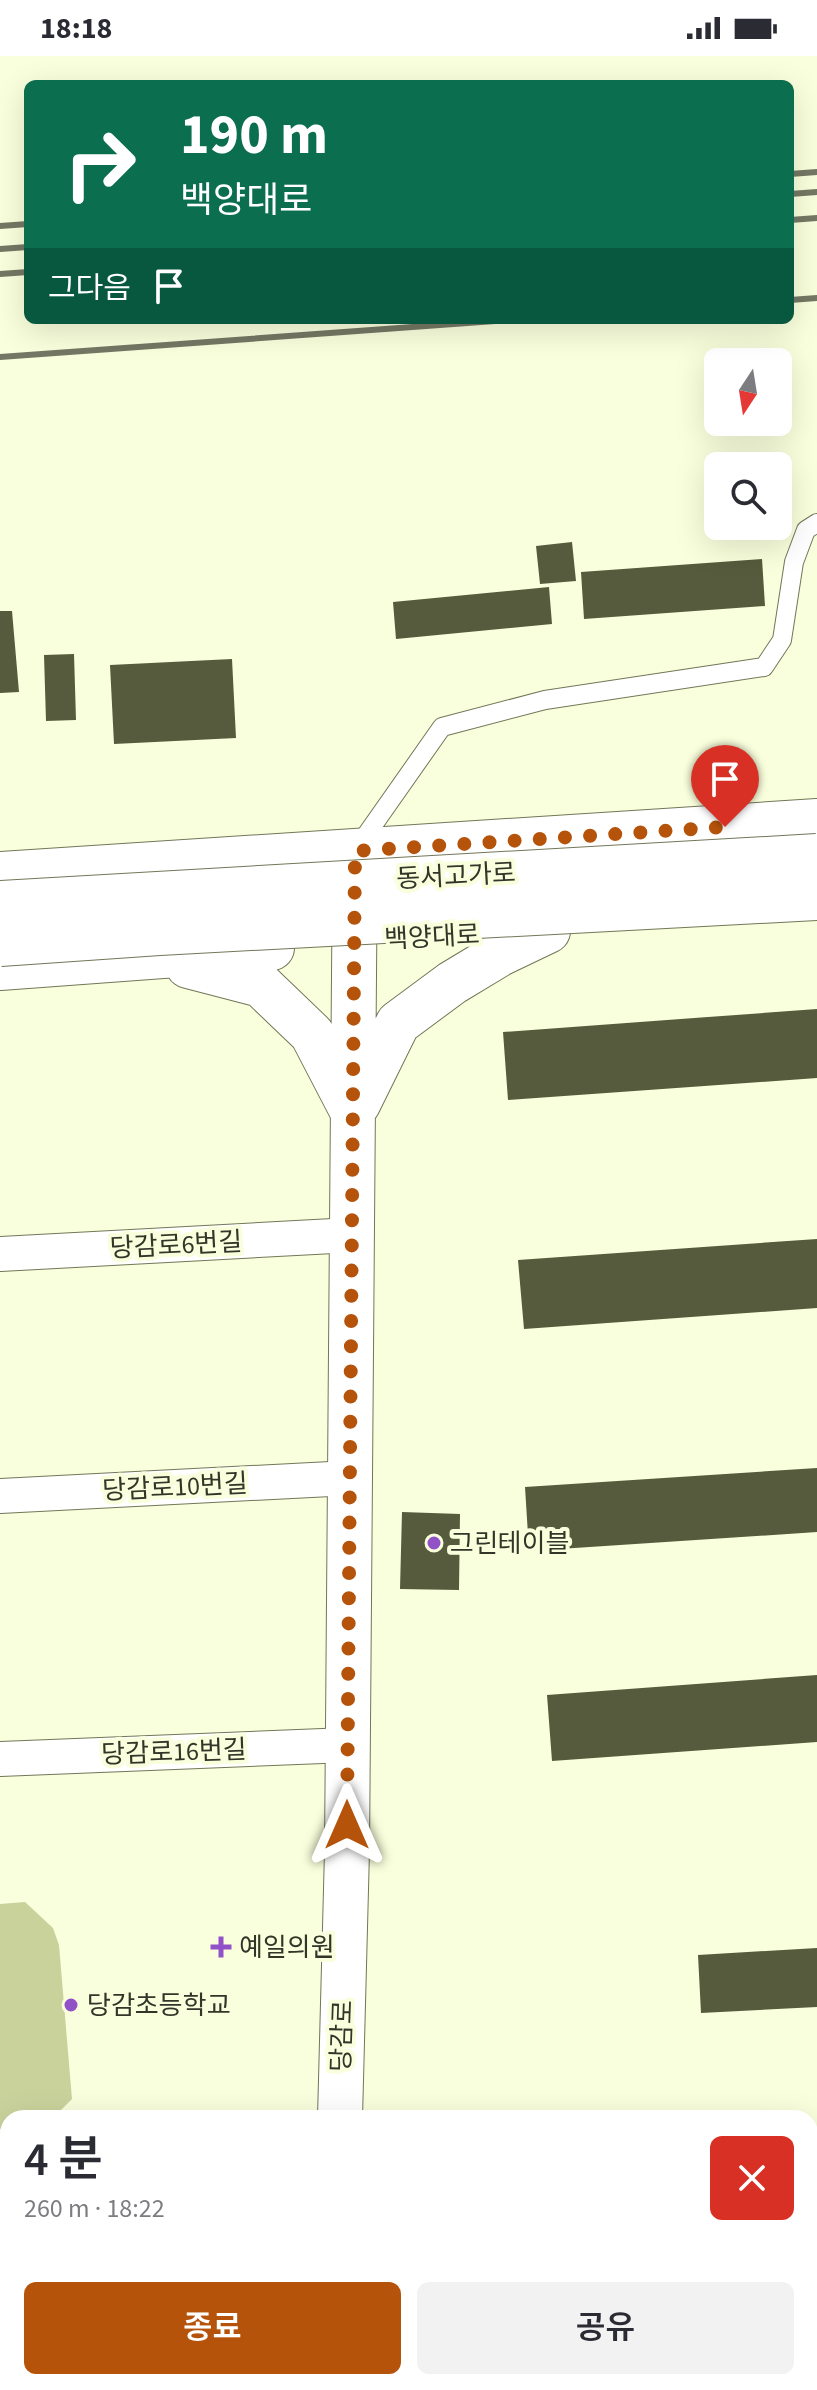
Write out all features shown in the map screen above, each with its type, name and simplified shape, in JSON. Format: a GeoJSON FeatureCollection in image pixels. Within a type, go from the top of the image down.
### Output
{"type":"FeatureCollection","features":[{"type":"Feature","properties":{"kind":"main road"},"geometry":{"type":"LineString","coordinates":[[0,874],[817,821]]}},
{"type":"Feature","properties":{"kind":"main road","name":"당감로"},"geometry":{"type":"LineString","coordinates":[[340,2110],[348,1745],[355,851]]}},
{"type":"Feature","properties":{"kind":"main road","name":"동서고가로"},"geometry":{"type":"LineString","coordinates":[[0,903],[817,856]]}},
{"type":"Feature","properties":{"kind":"main road","name":"동서고가로"},"geometry":{"type":"LineString","coordinates":[[0,944],[817,898]]}},
{"type":"Feature","properties":{"kind":"main road","name":"백양대로"},"geometry":{"type":"LineString","coordinates":[[0,968],[355,942],[817,916]]}},
{"type":"Feature","properties":{"kind":"main road"},"geometry":{"type":"LineString","coordinates":[[353,1113],[398,1023],[452,983],[500,954],[548,931]]}},
{"type":"Feature","properties":{"kind":"main road"},"geometry":{"type":"LineString","coordinates":[[154,957],[261,985],[312,1034],[353,1113]]}},
{"type":"Feature","properties":{"kind":"street","name":"당감로6번길"},"geometry":{"type":"LineString","coordinates":[[0,1254],[352,1235]]}},
{"type":"Feature","properties":{"kind":"street","name":"당감로10번길"},"geometry":{"type":"LineString","coordinates":[[0,1496],[350,1478]]}},
{"type":"Feature","properties":{"kind":"street","name":"당감로16번길"},"geometry":{"type":"LineString","coordinates":[[0,1759],[348,1745]]}},
{"type":"Feature","properties":{"kind":"lane"},"geometry":{"type":"LineString","coordinates":[[355,851],[442,727],[545,700],[764,667],[782,640],[798,551],[806,530],[817,523]]}},
{"type":"Feature","properties":{"kind":"green space"},"geometry":{"type":"Polygon","coordinates":[[[25,1902],[53,1928],[59,1945],[72,2099],[61,2110],[0,2110],[0,1904],[25,1902]]]}},
{"type":"Feature","properties":{"kind":"building"},"geometry":{"type":"Polygon","coordinates":[[[572,542],[576,581],[540,584],[536,546],[572,542]]]}},
{"type":"Feature","properties":{"kind":"building"},"geometry":{"type":"Polygon","coordinates":[[[762,559],[765,606],[584,619],[581,572],[762,559]]]}},
{"type":"Feature","properties":{"kind":"building"},"geometry":{"type":"Polygon","coordinates":[[[549,587],[552,624],[396,639],[393,602],[549,587]]]}},
{"type":"Feature","properties":{"kind":"building"},"geometry":{"type":"Polygon","coordinates":[[[0,611],[12,611],[19,692],[0,693],[0,611]]]}},
{"type":"Feature","properties":{"kind":"building"},"geometry":{"type":"Polygon","coordinates":[[[74,654],[76,720],[46,721],[44,655],[74,654]]]}},
{"type":"Feature","properties":{"kind":"building"},"geometry":{"type":"Polygon","coordinates":[[[232,659],[236,738],[114,744],[110,665],[232,659]]]}},
{"type":"Feature","properties":{"kind":"building"},"geometry":{"type":"Polygon","coordinates":[[[817,1009],[817,1078],[508,1100],[503,1032],[817,1009]]]}},
{"type":"Feature","properties":{"kind":"building"},"geometry":{"type":"Polygon","coordinates":[[[817,1239],[817,1308],[524,1329],[518,1260],[817,1239]]]}},
{"type":"Feature","properties":{"kind":"building"},"geometry":{"type":"Polygon","coordinates":[[[817,1468],[817,1532],[529,1551],[525,1487],[817,1468]]]}},
{"type":"Feature","properties":{"kind":"building"},"geometry":{"type":"Polygon","coordinates":[[[402,1512],[460,1514],[459,1590],[400,1589],[402,1512]]]}},
{"type":"Feature","properties":{"kind":"building"},"geometry":{"type":"Polygon","coordinates":[[[817,1675],[817,1742],[552,1761],[547,1695],[817,1675]]]}},
{"type":"Feature","properties":{"kind":"building"},"geometry":{"type":"Polygon","coordinates":[[[817,1948],[817,2007],[701,2013],[698,1955],[817,1948]]]}},
{"type":"Feature","properties":{"kind":"railway"},"geometry":{"type":"LineString","coordinates":[[794,174],[817,172]]}},
{"type":"Feature","properties":{"kind":"railway"},"geometry":{"type":"LineString","coordinates":[[794,194],[817,192]]}},
{"type":"Feature","properties":{"kind":"railway"},"geometry":{"type":"LineString","coordinates":[[794,220],[817,218]]}},
{"type":"Feature","properties":{"kind":"railway"},"geometry":{"type":"LineString","coordinates":[[0,226],[24,224]]}},
{"type":"Feature","properties":{"kind":"railway"},"geometry":{"type":"LineString","coordinates":[[0,249],[24,247]]}},
{"type":"Feature","properties":{"kind":"railway"},"geometry":{"type":"LineString","coordinates":[[0,274],[24,272]]}},
{"type":"Feature","properties":{"kind":"railway"},"geometry":{"type":"LineString","coordinates":[[794,300],[817,298]]}},
{"type":"Feature","properties":{"kind":"railway"},"geometry":{"type":"LineString","coordinates":[[0,357],[454,324]]}},
{"type":"Feature","properties":{"kind":"place","name":"그린테이블"},"geometry":{"type":"Point","coordinates":[434,1543]}},
{"type":"Feature","properties":{"kind":"place","name":"예일의원"},"geometry":{"type":"Point","coordinates":[221,1947]}},
{"type":"Feature","properties":{"kind":"place","name":"당감초등학교"},"geometry":{"type":"Point","coordinates":[71,2005]}},
{"type":"Feature","properties":{"kind":"route"},"geometry":{"type":"LineString","coordinates":[[347,1825],[355,851],[725,827]]}}]}
